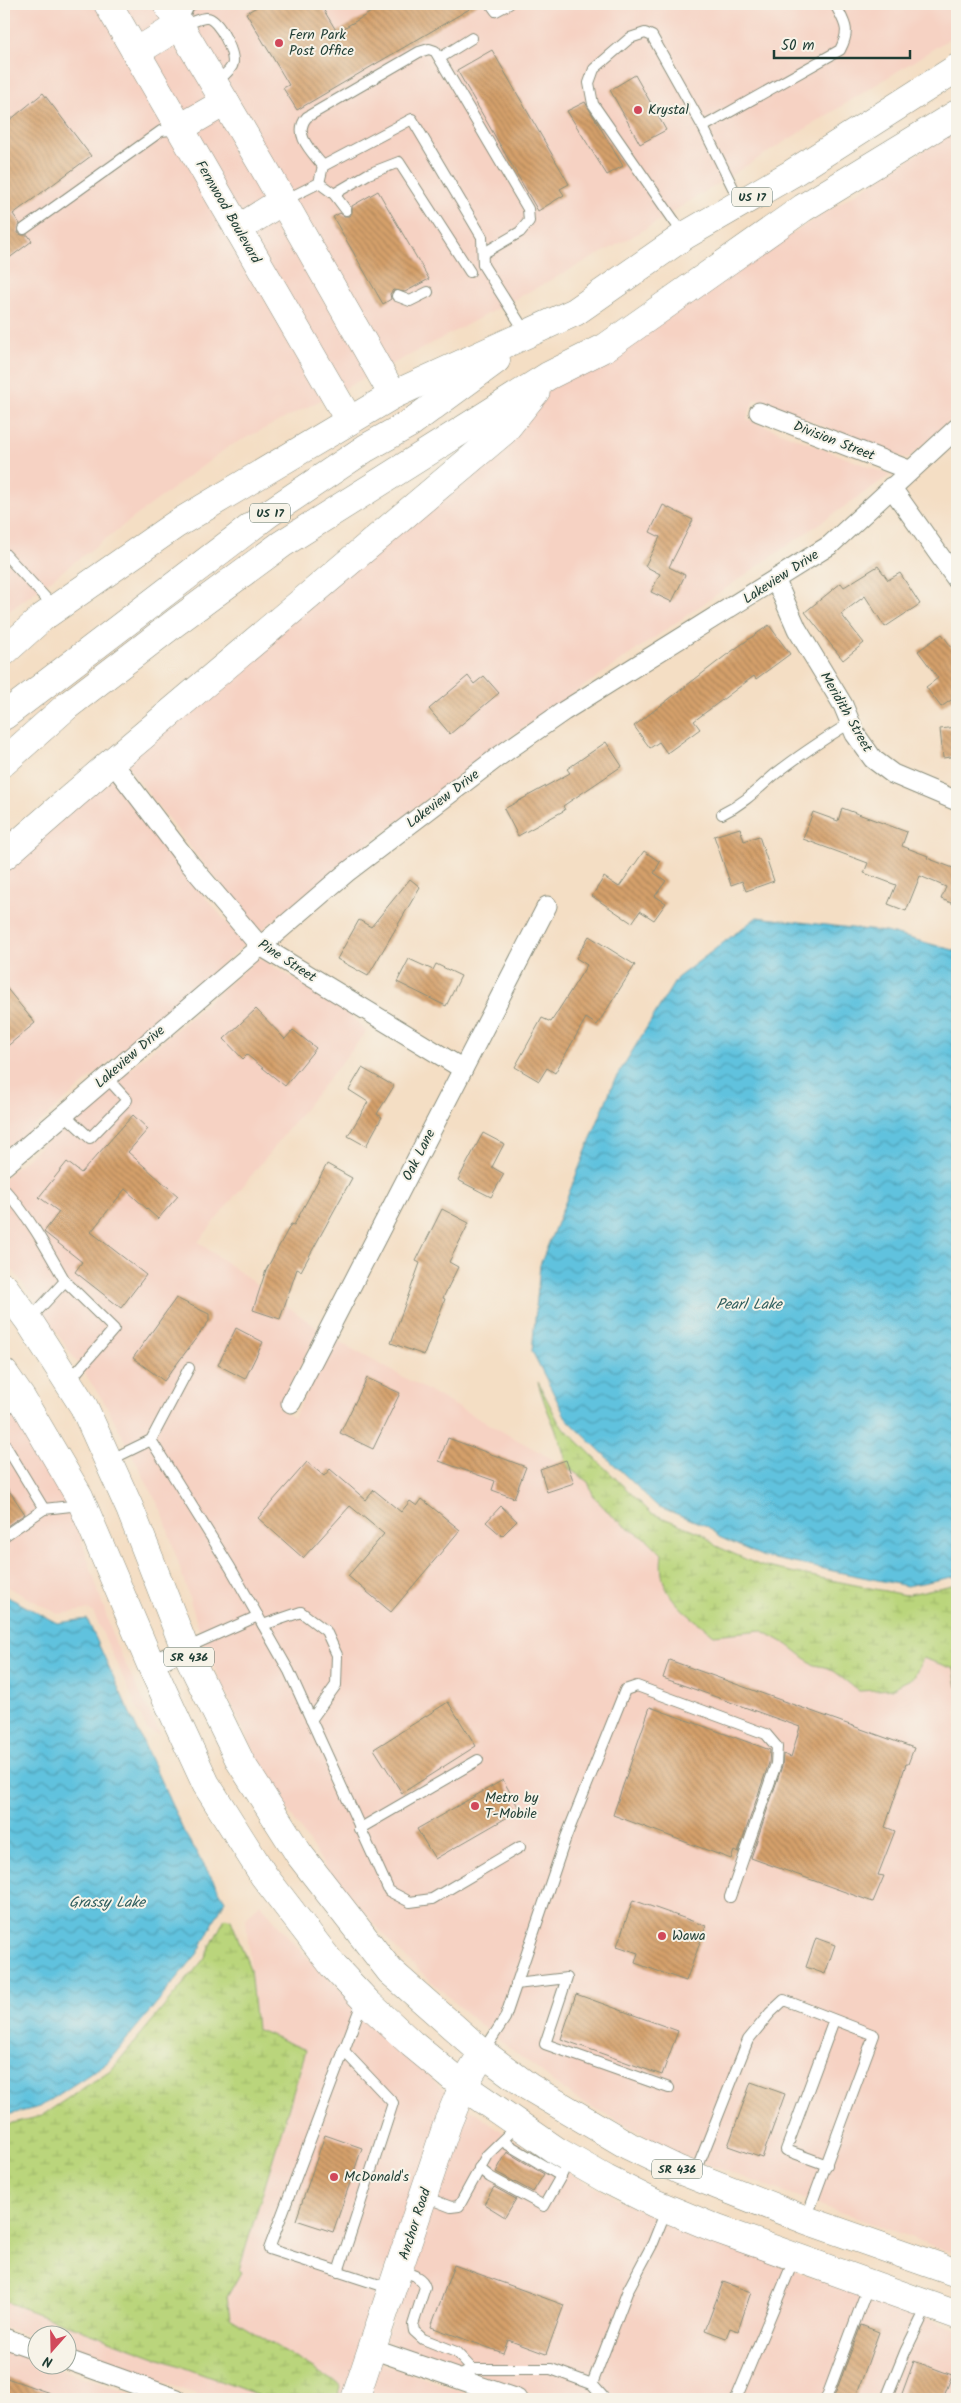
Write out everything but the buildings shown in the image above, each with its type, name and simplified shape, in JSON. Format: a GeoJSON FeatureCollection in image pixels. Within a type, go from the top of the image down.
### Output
{"type":"FeatureCollection","features":[{"type":"Feature","properties":{"kind":"main road","name":"Fernwood Boulevard"},"geometry":{"type":"LineString","coordinates":[[108,4],[349,420]]}},
{"type":"Feature","properties":{"kind":"main road"},"geometry":{"type":"LineString","coordinates":[[136,52],[180,11],[219,92],[392,395]]}},
{"type":"Feature","properties":{"kind":"main road","name":"US 17"},"geometry":{"type":"LineString","coordinates":[[4,716],[268,514],[366,448],[408,424],[536,328],[574,312],[684,236],[957,68]]}},
{"type":"Feature","properties":{"kind":"main road"},"geometry":{"type":"LineString","coordinates":[[180,128],[219,92]]}},
{"type":"Feature","properties":{"kind":"main road","name":"US 17"},"geometry":{"type":"LineString","coordinates":[[4,762],[67,706],[282,544],[548,376],[606,346],[803,208],[957,114]]}},
{"type":"Feature","properties":{"kind":"main road"},"geometry":{"type":"LineString","coordinates":[[238,229],[282,201]]}},
{"type":"Feature","properties":{"kind":"main road"},"geometry":{"type":"LineString","coordinates":[[4,650],[55,608],[176,525],[349,420],[392,395],[536,328]]}},
{"type":"Feature","properties":{"kind":"main road"},"geometry":{"type":"LineString","coordinates":[[4,856],[112,762],[504,431],[548,376]]}},
{"type":"Feature","properties":{"kind":"main road","name":"SR 436"},"geometry":{"type":"LineString","coordinates":[[4,1287],[29,1320],[84,1407],[130,1509],[185,1649],[241,1763],[299,1854],[390,1971],[483,2053],[529,2087],[592,2126],[694,2176],[806,2220],[957,2273]]}},
{"type":"Feature","properties":{"kind":"main road","name":"SR 436"},"geometry":{"type":"LineString","coordinates":[[4,1372],[13,1405],[83,1505],[206,1784],[264,1876],[334,1967],[363,1998],[412,2044],[463,2086],[510,2133],[566,2168],[717,2228],[957,2315]]}},
{"type":"Feature","properties":{"kind":"main road","name":"Anchor Road"},"geometry":{"type":"LineString","coordinates":[[355,2399],[463,2086],[483,2053]]}},
{"type":"Feature","properties":{"kind":"main road"},"geometry":{"type":"LineString","coordinates":[[717,2228],[761,2231],[783,2228],[806,2220]]}},
{"type":"Feature","properties":{"kind":"main road"},"geometry":{"type":"LineString","coordinates":[[795,2256],[812,2250],[838,2247],[890,2249]]}},
{"type":"Feature","properties":{"kind":"street","name":"Division Street"},"geometry":{"type":"LineString","coordinates":[[759,412],[909,470]]}},
{"type":"Feature","properties":{"kind":"street","name":"Lakeview Drive"},"geometry":{"type":"LineString","coordinates":[[4,1166],[259,945],[346,873],[505,752],[564,711],[830,545],[909,470],[957,428]]}},
{"type":"Feature","properties":{"kind":"street"},"geometry":{"type":"LineString","coordinates":[[891,487],[957,580]]}},
{"type":"Feature","properties":{"kind":"street","name":"Meridith Street"},"geometry":{"type":"LineString","coordinates":[[776,580],[797,629],[843,706],[855,734],[873,759],[893,774],[957,801]]}},
{"type":"Feature","properties":{"kind":"street","name":"Pine Street"},"geometry":{"type":"LineString","coordinates":[[112,762],[190,864],[259,945],[463,1069]]}},
{"type":"Feature","properties":{"kind":"street","name":"Oak Lane"},"geometry":{"type":"LineString","coordinates":[[291,1403],[547,906]]}},
{"type":"Feature","properties":{"kind":"street"},"geometry":{"type":"LineString","coordinates":[[152,1665],[185,1649]]}},
{"type":"Feature","properties":{"kind":"street"},"geometry":{"type":"LineString","coordinates":[[4,2338],[28,2346]]}},
{"type":"Feature","properties":{"kind":"street"},"geometry":{"type":"LineString","coordinates":[[372,2349],[517,2399]]}},
{"type":"Feature","properties":{"kind":"street"},"geometry":{"type":"LineString","coordinates":[[78,2364],[178,2399]]}},
{"type":"Feature","properties":{"kind":"lane"},"geometry":{"type":"LineString","coordinates":[[491,4],[496,11],[509,4]]}},
{"type":"Feature","properties":{"kind":"lane"},"geometry":{"type":"LineString","coordinates":[[703,127],[840,50],[846,40],[848,29],[835,4]]}},
{"type":"Feature","properties":{"kind":"lane"},"geometry":{"type":"LineString","coordinates":[[684,236],[593,104],[589,83],[594,69],[630,38],[645,33],[652,36],[703,127],[740,203]]}},
{"type":"Feature","properties":{"kind":"lane"},"geometry":{"type":"LineString","coordinates":[[440,58],[472,38]]}},
{"type":"Feature","properties":{"kind":"lane"},"geometry":{"type":"LineString","coordinates":[[322,166],[304,142],[301,131],[302,122],[419,52],[429,49],[435,51],[528,209],[528,221],[520,232],[484,253]]}},
{"type":"Feature","properties":{"kind":"lane"},"geometry":{"type":"LineString","coordinates":[[318,183],[322,166],[412,119],[482,237],[483,266],[536,328]]}},
{"type":"Feature","properties":{"kind":"lane"},"geometry":{"type":"LineString","coordinates":[[24,229],[161,131],[180,128]]}},
{"type":"Feature","properties":{"kind":"lane"},"geometry":{"type":"LineString","coordinates":[[334,194],[368,174],[399,162],[468,273],[483,266]]}},
{"type":"Feature","properties":{"kind":"lane"},"geometry":{"type":"LineString","coordinates":[[282,201],[318,183]]}},
{"type":"Feature","properties":{"kind":"lane"},"geometry":{"type":"LineString","coordinates":[[318,183],[334,194],[346,210]]}},
{"type":"Feature","properties":{"kind":"lane"},"geometry":{"type":"LineString","coordinates":[[397,296],[410,301],[428,292]]}},
{"type":"Feature","properties":{"kind":"lane"},"geometry":{"type":"LineString","coordinates":[[4,553],[55,608]]}},
{"type":"Feature","properties":{"kind":"lane"},"geometry":{"type":"LineString","coordinates":[[722,814],[742,804],[775,774],[821,740],[850,723]]}},
{"type":"Feature","properties":{"kind":"lane"},"geometry":{"type":"LineString","coordinates":[[64,1114],[90,1138],[127,1100],[106,1077]]}},
{"type":"Feature","properties":{"kind":"lane"},"geometry":{"type":"LineString","coordinates":[[4,1189],[14,1200],[40,1239],[65,1281],[114,1329],[68,1382]]}},
{"type":"Feature","properties":{"kind":"lane"},"geometry":{"type":"LineString","coordinates":[[29,1320],[65,1281]]}},
{"type":"Feature","properties":{"kind":"lane"},"geometry":{"type":"LineString","coordinates":[[108,1460],[151,1440],[189,1368]]}},
{"type":"Feature","properties":{"kind":"lane"},"geometry":{"type":"LineString","coordinates":[[151,1440],[289,1671],[359,1829],[389,1891],[410,1902],[432,1899],[520,1847]]}},
{"type":"Feature","properties":{"kind":"lane"},"geometry":{"type":"LineString","coordinates":[[4,1443],[44,1509]]}},
{"type":"Feature","properties":{"kind":"lane"},"geometry":{"type":"LineString","coordinates":[[4,1536],[44,1509],[83,1505]]}},
{"type":"Feature","properties":{"kind":"lane"},"geometry":{"type":"LineString","coordinates":[[185,1649],[260,1620],[301,1612],[326,1631],[337,1655],[336,1685],[311,1720]]}},
{"type":"Feature","properties":{"kind":"lane"},"geometry":{"type":"LineString","coordinates":[[483,2053],[505,2018],[566,1837],[626,1690],[637,1686],[766,1734],[777,1747],[776,1764],[730,1897]]}},
{"type":"Feature","properties":{"kind":"lane"},"geometry":{"type":"LineString","coordinates":[[359,1829],[478,1760]]}},
{"type":"Feature","properties":{"kind":"lane"},"geometry":{"type":"LineString","coordinates":[[516,1984],[567,1978],[545,2044],[668,2088]]}},
{"type":"Feature","properties":{"kind":"lane"},"geometry":{"type":"LineString","coordinates":[[363,1998],[269,2249],[338,2272],[396,2280],[416,2276],[423,2281],[425,2287],[424,2296],[413,2325],[414,2331],[423,2339],[456,2352],[472,2369]]}},
{"type":"Feature","properties":{"kind":"lane"},"geometry":{"type":"LineString","coordinates":[[694,2176],[748,2040],[770,2013],[784,2000],[874,2035],[806,2220]]}},
{"type":"Feature","properties":{"kind":"lane"},"geometry":{"type":"LineString","coordinates":[[826,2165],[786,2150],[834,2020]]}},
{"type":"Feature","properties":{"kind":"lane"},"geometry":{"type":"LineString","coordinates":[[338,2272],[393,2102],[343,2050]]}},
{"type":"Feature","properties":{"kind":"lane"},"geometry":{"type":"LineString","coordinates":[[424,2197],[451,2207],[459,2206],[486,2155],[510,2133],[529,2161],[566,2168],[544,2206],[480,2168]]}},
{"type":"Feature","properties":{"kind":"lane"},"geometry":{"type":"LineString","coordinates":[[592,2384],[628,2290],[653,2243],[667,2208]]}},
{"type":"Feature","properties":{"kind":"lane"},"geometry":{"type":"LineString","coordinates":[[736,2399],[795,2256]]}},
{"type":"Feature","properties":{"kind":"lane"},"geometry":{"type":"LineString","coordinates":[[826,2399],[870,2283]]}},
{"type":"Feature","properties":{"kind":"lane"},"geometry":{"type":"LineString","coordinates":[[886,2399],[905,2352],[928,2304]]}},
{"type":"Feature","properties":{"kind":"lane"},"geometry":{"type":"LineString","coordinates":[[456,2378],[472,2369],[551,2369],[592,2384],[606,2399]]}},
{"type":"Feature","properties":{"kind":"shaded area"},"geometry":{"type":"Polygon","coordinates":[[[4,4],[957,4],[957,34],[639,233],[410,355],[228,447],[4,615],[4,4]]]}},
{"type":"Feature","properties":{"kind":"shaded area"},"geometry":{"type":"Polygon","coordinates":[[[957,126],[957,415],[907,459],[754,399],[747,419],[890,475],[493,749],[341,864],[261,931],[198,857],[125,763],[553,384],[931,146],[957,126]]]}},
{"type":"Feature","properties":{"kind":"shaded area"},"geometry":{"type":"Polygon","coordinates":[[[110,776],[183,871],[245,944],[4,1153],[4,869],[110,776]]]}},
{"type":"Feature","properties":{"kind":"shaded area"},"geometry":{"type":"Polygon","coordinates":[[[259,958],[346,1010],[366,1032],[198,1242],[319,1329],[278,1408],[294,1417],[334,1339],[567,1467],[588,1482],[594,1497],[609,1513],[625,1526],[648,1540],[662,1554],[660,1570],[788,1645],[814,1665],[829,1668],[833,1672],[914,1677],[923,1657],[954,1669],[957,1687],[957,2254],[678,2154],[572,2096],[482,2027],[399,1952],[326,1868],[265,1776],[205,1648],[163,1514],[105,1403],[4,1259],[4,1178],[259,958]]]}},
{"type":"Feature","properties":{"kind":"shaded area"},"geometry":{"type":"Polygon","coordinates":[[[4,1390],[60,1485],[75,1520],[116,1645],[161,1735],[147,1730],[93,1612],[87,1610],[58,1614],[4,1585],[4,1390]]]}},
{"type":"Feature","properties":{"kind":"shaded area"},"geometry":{"type":"Polygon","coordinates":[[[260,1903],[298,1948],[437,2084],[450,2093],[345,2399],[338,2399],[341,2385],[230,2318],[227,2297],[241,2272],[239,2270],[306,2050],[256,2029],[246,1919],[260,1903]]]}},
{"type":"Feature","properties":{"kind":"shaded area"},"geometry":{"type":"Polygon","coordinates":[[[465,2105],[528,2150],[634,2208],[790,2269],[957,2329],[957,2399],[550,2399],[384,2342],[465,2105]]]}},
{"type":"Feature","properties":{"kind":"shaded area"},"geometry":{"type":"Polygon","coordinates":[[[4,2301],[72,2326],[28,2326],[28,2336],[4,2327],[4,2301]]]}},
{"type":"Feature","properties":{"kind":"shaded area"},"geometry":{"type":"Polygon","coordinates":[[[78,2328],[269,2399],[210,2399],[78,2353],[78,2328]]]}},
{"type":"Feature","properties":{"kind":"shaded area"},"geometry":{"type":"Polygon","coordinates":[[[4,2349],[28,2358],[28,2376],[78,2375],[146,2399],[4,2399],[4,2349]]]}},
{"type":"Feature","properties":{"kind":"shaded area"},"geometry":{"type":"Polygon","coordinates":[[[377,2362],[485,2399],[365,2399],[377,2362]]]}},
{"type":"Feature","properties":{"kind":"green space"},"geometry":{"type":"Polygon","coordinates":[[[538,1382],[559,1423],[651,1513],[703,1534],[716,1546],[761,1566],[905,1595],[957,1584],[957,1687],[954,1669],[923,1658],[914,1677],[891,1689],[859,1691],[829,1668],[814,1665],[788,1645],[761,1630],[714,1635],[683,1610],[668,1592],[661,1569],[662,1554],[648,1540],[625,1526],[609,1513],[594,1497],[588,1482],[567,1467],[565,1456],[538,1382]]]}},
{"type":"Feature","properties":{"kind":"green space"},"geometry":{"type":"Polygon","coordinates":[[[225,1918],[231,1920],[250,1969],[256,2029],[306,2050],[239,2270],[241,2272],[227,2297],[230,2318],[341,2386],[338,2399],[269,2399],[78,2328],[78,2326],[72,2326],[4,2301],[4,2125],[41,2116],[112,2069],[204,1959],[225,1918]]]}},
{"type":"Feature","properties":{"kind":"water","name":"Pearl Lake"},"geometry":{"type":"Polygon","coordinates":[[[757,917],[886,932],[957,951],[957,1576],[907,1586],[764,1557],[719,1537],[707,1526],[657,1506],[566,1418],[532,1351],[540,1265],[614,1081],[677,978],[757,917]]]}},
{"type":"Feature","properties":{"kind":"water","name":"Grassy Lake"},"geometry":{"type":"Polygon","coordinates":[[[4,1595],[57,1623],[87,1619],[184,1832],[225,1900],[198,1953],[108,2062],[40,2107],[4,2116],[4,1595]]]}},
{"type":"Feature","properties":{"kind":"place","name":"Fern Park Post Office"},"geometry":{"type":"Point","coordinates":[279,43]}},
{"type":"Feature","properties":{"kind":"place","name":"Krystal"},"geometry":{"type":"Point","coordinates":[638,110]}},
{"type":"Feature","properties":{"kind":"place","name":"Metro by T-Mobile"},"geometry":{"type":"Point","coordinates":[475,1806]}},
{"type":"Feature","properties":{"kind":"place","name":"Wawa"},"geometry":{"type":"Point","coordinates":[662,1936]}},
{"type":"Feature","properties":{"kind":"place","name":"McDonald's"},"geometry":{"type":"Point","coordinates":[334,2177]}}]}
